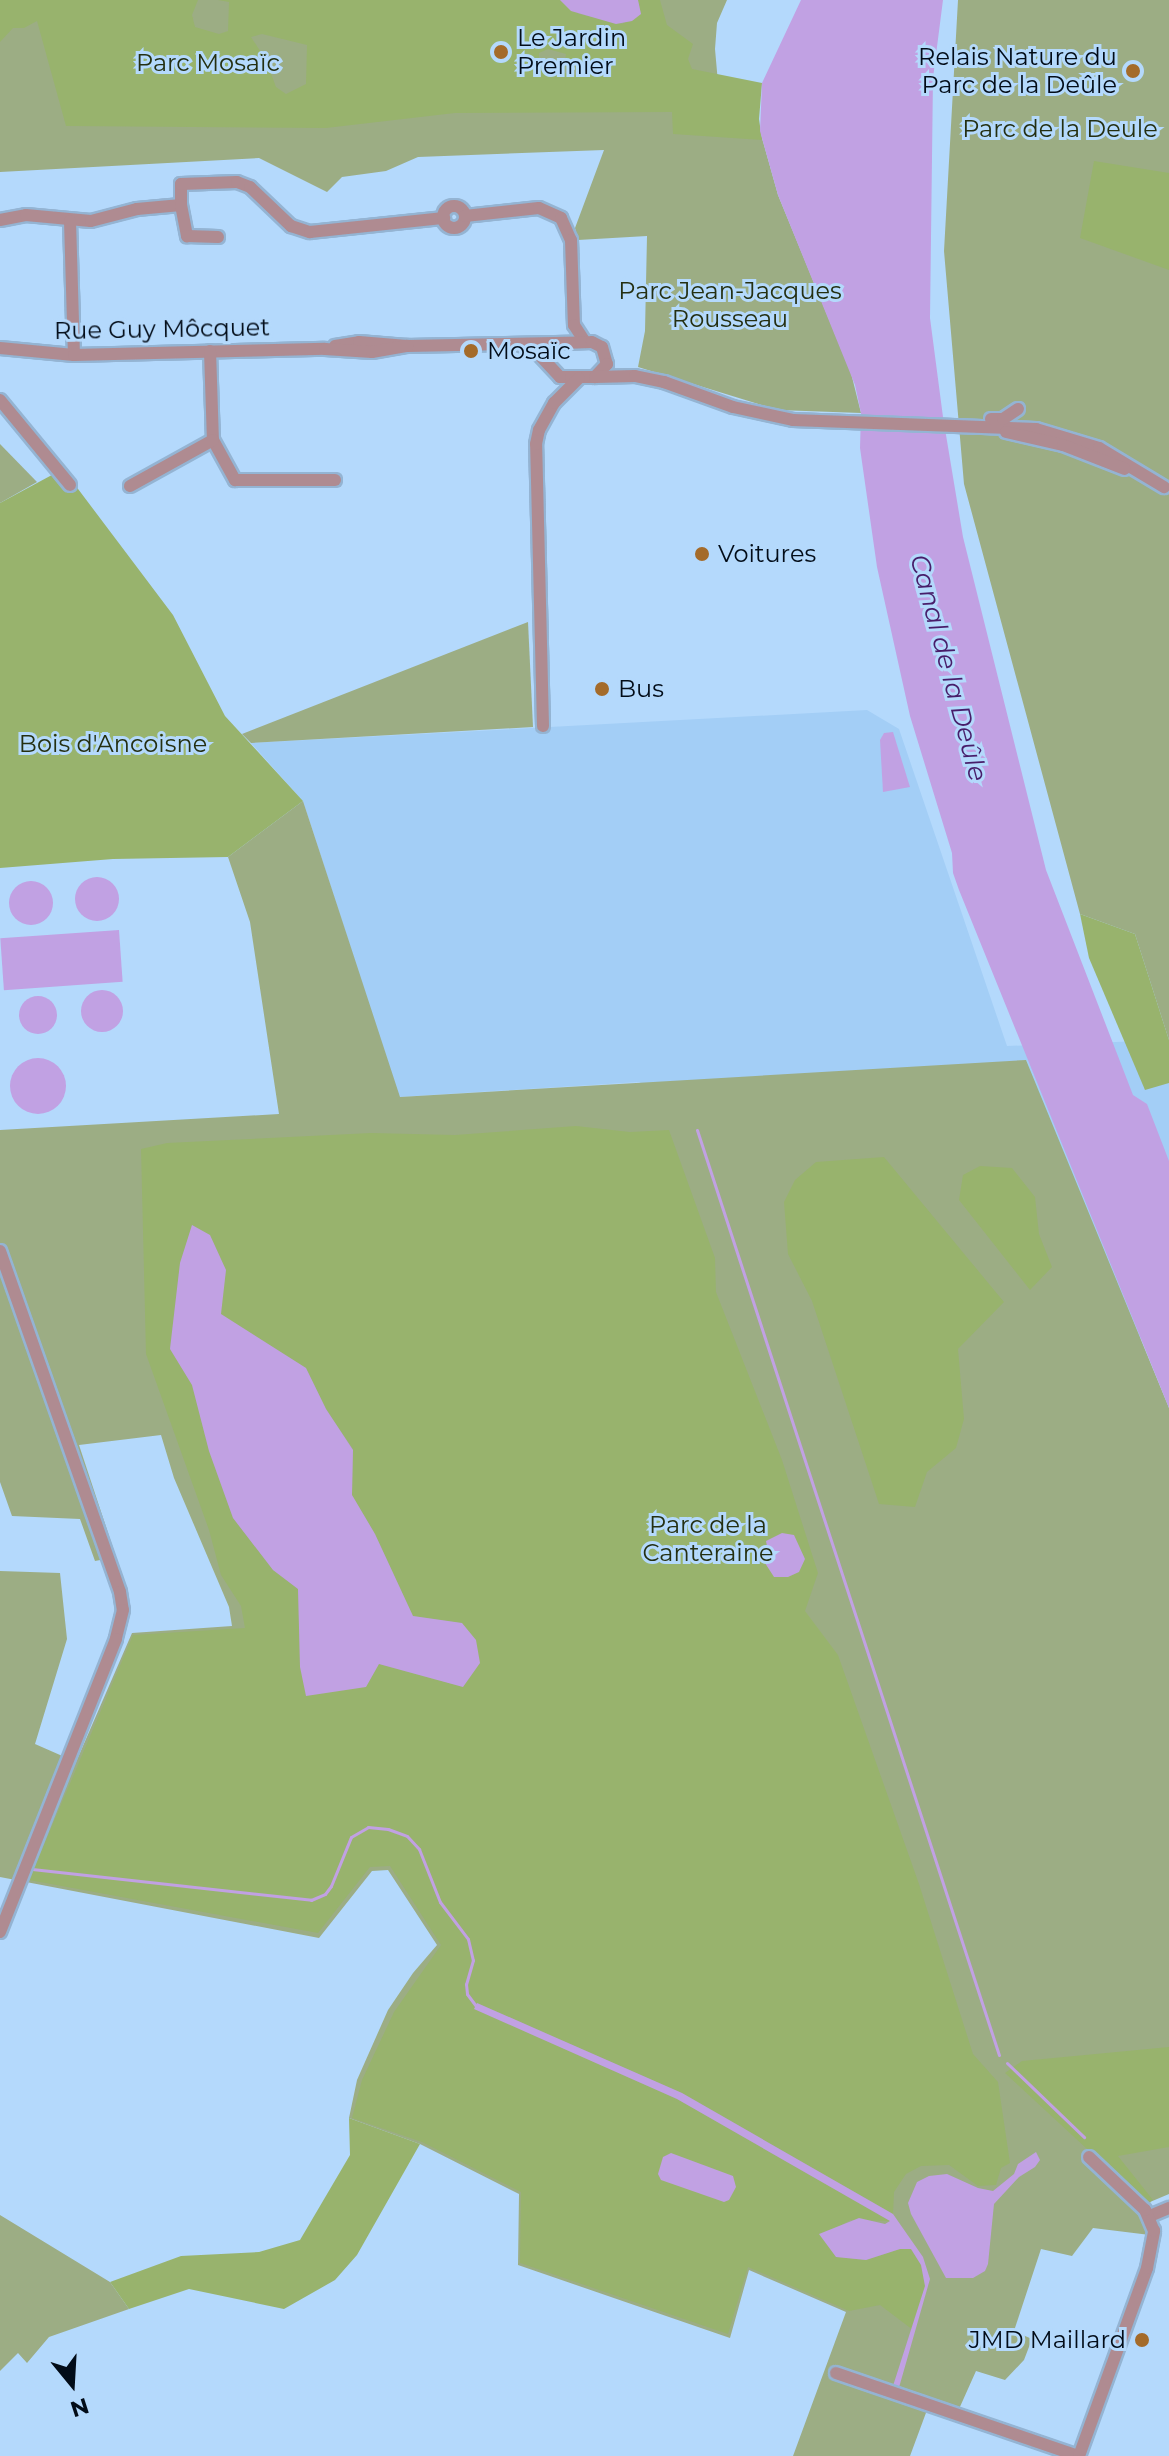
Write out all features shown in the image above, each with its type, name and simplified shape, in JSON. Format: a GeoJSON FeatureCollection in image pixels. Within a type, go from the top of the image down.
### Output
{"type":"FeatureCollection","features":[{"type":"Feature","properties":{"kind":"street"},"geometry":{"type":"LineString","coordinates":[[218,237],[187,236],[182,228],[181,184],[237,182],[254,190],[291,226],[310,232],[444,218],[445,212],[452,206],[461,208],[465,216],[539,208],[561,218],[571,240],[574,325],[585,342]]}},
{"type":"Feature","properties":{"kind":"street"},"geometry":{"type":"LineString","coordinates":[[0,220],[34,215],[91,221],[137,209],[181,205]]}},
{"type":"Feature","properties":{"kind":"street"},"geometry":{"type":"LineString","coordinates":[[70,221],[74,355]]}},
{"type":"Feature","properties":{"kind":"street"},"geometry":{"type":"LineString","coordinates":[[554,403],[550,351],[574,325]]}},
{"type":"Feature","properties":{"kind":"street","name":"Rue Guy Môcquet"},"geometry":{"type":"LineString","coordinates":[[0,348],[74,355],[325,349],[359,342],[407,346],[560,342]]}},
{"type":"Feature","properties":{"kind":"street"},"geometry":{"type":"LineString","coordinates":[[560,342],[597,343],[606,356],[635,376]]}},
{"type":"Feature","properties":{"kind":"street"},"geometry":{"type":"LineString","coordinates":[[518,344],[532,349],[560,377],[635,376],[664,382],[745,411],[833,420],[1014,426],[1077,440],[1122,459],[1167,489]]}},
{"type":"Feature","properties":{"kind":"street"},"geometry":{"type":"LineString","coordinates":[[210,351],[213,440],[239,482],[335,480]]}},
{"type":"Feature","properties":{"kind":"street"},"geometry":{"type":"LineString","coordinates":[[595,377],[604,370],[606,356]]}},
{"type":"Feature","properties":{"kind":"street"},"geometry":{"type":"LineString","coordinates":[[543,726],[536,444],[539,430],[554,403],[579,378]]}},
{"type":"Feature","properties":{"kind":"street"},"geometry":{"type":"LineString","coordinates":[[0,400],[70,485]]}},
{"type":"Feature","properties":{"kind":"street"},"geometry":{"type":"LineString","coordinates":[[963,424],[1003,419],[1018,409]]}},
{"type":"Feature","properties":{"kind":"street"},"geometry":{"type":"LineString","coordinates":[[800,414],[833,420]]}},
{"type":"Feature","properties":{"kind":"street"},"geometry":{"type":"LineString","coordinates":[[130,486],[213,440]]}},
{"type":"Feature","properties":{"kind":"street"},"geometry":{"type":"LineString","coordinates":[[0,1251],[116,1579],[123,1610],[116,1639],[0,1932]]}},
{"type":"Feature","properties":{"kind":"street"},"geometry":{"type":"LineString","coordinates":[[836,2373],[1078,2456],[1147,2268],[1154,2231],[1150,2216],[1089,2157]]}},
{"type":"Feature","properties":{"kind":"street"},"geometry":{"type":"LineString","coordinates":[[1150,2216],[1169,2208]]}},
{"type":"Feature","properties":{"kind":"shaded area"},"geometry":{"type":"Polygon","coordinates":[[[867,710],[899,729],[1007,1046],[1169,1040],[1169,1353],[639,1082],[399,1097],[303,801],[251,743],[867,710]]]}},
{"type":"Feature","properties":{"kind":"green space","name":"Parc Jean-Jacques Rousseau"},"geometry":{"type":"Polygon","coordinates":[[[0,0],[727,0],[717,23],[715,49],[719,94],[760,131],[778,195],[851,373],[861,413],[778,410],[638,367],[645,331],[647,236],[578,240],[575,228],[604,150],[418,157],[386,171],[342,177],[327,192],[259,158],[0,172],[0,0]]]}},
{"type":"Feature","properties":{"kind":"green space","name":"Parc Mosaïc"},"geometry":{"type":"Polygon","coordinates":[[[0,0],[198,0],[192,15],[195,27],[219,34],[228,31],[229,2],[218,0],[560,0],[579,14],[622,24],[641,14],[638,0],[660,0],[667,25],[693,44],[688,59],[692,69],[762,83],[759,119],[762,140],[673,134],[672,112],[455,113],[326,128],[66,126],[37,21],[24,28],[13,28],[0,42],[0,0]],[[262,34],[251,37],[266,60],[276,87],[286,94],[306,84],[307,45],[262,34]],[[548,49],[539,53],[539,63],[547,76],[559,72],[581,76],[584,73],[582,65],[565,61],[566,54],[548,49]]]}},
{"type":"Feature","properties":{"kind":"green space","name":"Parc de la Deule"},"geometry":{"type":"Polygon","coordinates":[[[958,0],[1169,0],[1169,1040],[1135,934],[1080,914],[964,484],[944,251],[958,0]]]}},
{"type":"Feature","properties":{"kind":"green space"},"geometry":{"type":"Polygon","coordinates":[[[1094,161],[1169,173],[1169,270],[1080,238],[1094,161]]]}},
{"type":"Feature","properties":{"kind":"green space"},"geometry":{"type":"Polygon","coordinates":[[[0,444],[37,482],[0,503],[0,444]]]}},
{"type":"Feature","properties":{"kind":"green space","name":"Bois d'Ancoisne"},"geometry":{"type":"Polygon","coordinates":[[[63,469],[173,615],[225,716],[303,801],[228,857],[113,859],[0,868],[0,503],[63,469]]]}},
{"type":"Feature","properties":{"kind":"green space"},"geometry":{"type":"Polygon","coordinates":[[[528,622],[533,727],[251,743],[242,734],[528,622]]]}},
{"type":"Feature","properties":{"kind":"green space","name":"Parc de la Canteraine"},"geometry":{"type":"Polygon","coordinates":[[[303,801],[400,1097],[1026,1060],[1169,1408],[1169,2194],[1150,2202],[1153,2210],[1150,2235],[1093,2228],[1072,2256],[1041,2249],[1014,2331],[1032,2339],[1024,2360],[1005,2380],[976,2371],[959,2409],[930,2402],[910,2456],[793,2456],[846,2312],[749,2270],[730,2338],[518,2265],[519,2194],[420,2144],[349,2118],[357,2080],[388,2010],[437,1945],[388,1870],[372,1871],[319,1938],[0,1877],[0,1571],[60,1573],[67,1639],[35,1744],[76,1762],[132,1633],[232,1626],[229,1607],[174,1478],[161,1435],[79,1445],[116,1557],[95,1561],[80,1519],[12,1516],[0,1482],[0,1130],[279,1114],[250,922],[228,857],[303,801]]]}},
{"type":"Feature","properties":{"kind":"green space"},"geometry":{"type":"Polygon","coordinates":[[[1080,914],[1135,934],[1169,1040],[1169,1083],[1145,1090],[1089,958],[1080,914]]]}},
{"type":"Feature","properties":{"kind":"green space"},"geometry":{"type":"Polygon","coordinates":[[[576,1126],[630,1132],[669,1130],[715,1258],[716,1292],[782,1460],[818,1573],[805,1611],[838,1655],[919,1884],[973,2054],[998,2082],[1010,2163],[1001,2168],[996,2185],[978,2186],[949,2165],[921,2166],[906,2174],[894,2192],[893,2214],[682,2093],[477,2003],[475,2009],[677,2099],[890,2221],[850,2220],[828,2233],[836,2257],[866,2260],[900,2249],[911,2249],[921,2265],[925,2286],[913,2330],[880,2305],[849,2311],[748,2267],[728,2334],[520,2263],[521,2192],[422,2142],[352,2118],[362,2080],[394,2012],[441,1945],[390,1866],[370,1867],[318,1933],[29,1880],[133,1635],[245,1628],[241,1606],[221,1575],[209,1530],[146,1354],[141,1149],[167,1143],[371,1133],[455,1135],[576,1126]],[[192,1226],[180,1263],[170,1348],[192,1385],[209,1451],[233,1518],[273,1570],[298,1589],[300,1667],[379,1664],[463,1687],[461,1623],[413,1616],[375,1534],[352,1495],[353,1449],[326,1409],[306,1368],[220,1314],[226,1270],[192,1226]]]}},
{"type":"Feature","properties":{"kind":"green space"},"geometry":{"type":"Polygon","coordinates":[[[884,1157],[1004,1302],[958,1349],[964,1419],[956,1448],[927,1472],[915,1507],[879,1504],[812,1301],[788,1254],[784,1202],[795,1180],[816,1162],[884,1157]]]}},
{"type":"Feature","properties":{"kind":"green space"},"geometry":{"type":"Polygon","coordinates":[[[980,1166],[1012,1168],[1035,1197],[1039,1234],[1052,1267],[1030,1290],[959,1200],[963,1175],[980,1166]]]}},
{"type":"Feature","properties":{"kind":"green space"},"geometry":{"type":"Polygon","coordinates":[[[1169,2047],[1169,2147],[1118,2156],[1153,2200],[1150,2202],[1153,2210],[1005,2073],[1022,2061],[1169,2047]]]}},
{"type":"Feature","properties":{"kind":"green space"},"geometry":{"type":"Polygon","coordinates":[[[349,2118],[420,2144],[357,2255],[335,2280],[284,2309],[189,2289],[129,2309],[110,2282],[181,2256],[259,2252],[300,2240],[350,2155],[349,2118]]]}},
{"type":"Feature","properties":{"kind":"green space"},"geometry":{"type":"Polygon","coordinates":[[[0,2215],[110,2282],[129,2309],[49,2337],[27,2363],[18,2353],[0,2371],[0,2215]]]}},
{"type":"Feature","properties":{"kind":"water"},"geometry":{"type":"Polygon","coordinates":[[[560,0],[638,0],[641,14],[632,21],[616,24],[571,11],[560,0]]]}},
{"type":"Feature","properties":{"kind":"water","name":"Canal de la Deûle"},"geometry":{"type":"Polygon","coordinates":[[[801,0],[943,0],[933,78],[930,318],[943,417],[963,537],[1046,870],[1133,1095],[1147,1104],[1169,1161],[1169,1408],[959,890],[953,873],[952,853],[910,716],[877,567],[860,448],[861,413],[855,385],[778,195],[760,131],[762,83],[801,0]]]}},
{"type":"Feature","properties":{"kind":"water"},"geometry":{"type":"Polygon","coordinates":[[[893,732],[910,787],[883,792],[880,740],[884,733],[893,732]]]}},
{"type":"Feature","properties":{"kind":"water"},"geometry":{"type":"Polygon","coordinates":[[[97,877],[113,883],[119,899],[113,915],[97,921],[81,915],[75,899],[81,883],[97,877]]]}},
{"type":"Feature","properties":{"kind":"water"},"geometry":{"type":"Polygon","coordinates":[[[31,881],[47,887],[53,903],[47,919],[31,925],[15,919],[9,903],[15,887],[31,881]]]}},
{"type":"Feature","properties":{"kind":"water"},"geometry":{"type":"Polygon","coordinates":[[[119,930],[123,982],[4,990],[0,938],[119,930]]]}},
{"type":"Feature","properties":{"kind":"water"},"geometry":{"type":"Polygon","coordinates":[[[102,990],[117,996],[123,1011],[117,1026],[102,1032],[87,1026],[81,1011],[87,996],[102,990]]]}},
{"type":"Feature","properties":{"kind":"water"},"geometry":{"type":"Polygon","coordinates":[[[38,996],[52,1001],[57,1015],[52,1029],[38,1034],[24,1029],[19,1015],[24,1001],[38,996]]]}},
{"type":"Feature","properties":{"kind":"water"},"geometry":{"type":"Polygon","coordinates":[[[38,1058],[58,1066],[66,1086],[58,1106],[38,1114],[18,1106],[10,1086],[18,1066],[38,1058]]]}},
{"type":"Feature","properties":{"kind":"water"},"geometry":{"type":"Polygon","coordinates":[[[192,1225],[210,1235],[226,1270],[221,1314],[306,1368],[326,1409],[353,1450],[352,1495],[375,1534],[413,1616],[462,1623],[476,1640],[480,1663],[463,1687],[379,1664],[366,1687],[306,1696],[300,1667],[298,1589],[273,1570],[233,1518],[209,1451],[192,1385],[170,1349],[180,1263],[192,1225]]]}},
{"type":"Feature","properties":{"kind":"water"},"geometry":{"type":"Polygon","coordinates":[[[782,1533],[794,1535],[805,1559],[799,1572],[788,1577],[774,1577],[765,1563],[769,1557],[766,1541],[782,1533]]]}},
{"type":"Feature","properties":{"kind":"water"},"geometry":{"type":"Polygon","coordinates":[[[477,2003],[682,2093],[893,2214],[923,2257],[930,2279],[898,2391],[892,2389],[925,2286],[921,2265],[911,2249],[900,2249],[866,2260],[836,2257],[819,2234],[859,2218],[885,2224],[890,2221],[677,2099],[474,2009],[477,2003]]]}},
{"type":"Feature","properties":{"kind":"water"},"geometry":{"type":"Polygon","coordinates":[[[1036,2152],[1040,2160],[1035,2167],[1019,2177],[994,2204],[985,2271],[973,2278],[946,2278],[911,2214],[908,2203],[917,2182],[929,2176],[947,2174],[993,2191],[1014,2174],[1018,2164],[1036,2152]]]}},
{"type":"Feature","properties":{"kind":"water"},"geometry":{"type":"Polygon","coordinates":[[[671,2153],[733,2176],[736,2187],[729,2200],[724,2202],[661,2180],[658,2174],[663,2157],[671,2153]]]}},
{"type":"Feature","properties":{"kind":"waterway"},"geometry":{"type":"LineString","coordinates":[[697,1130],[999,2055]]}},
{"type":"Feature","properties":{"kind":"waterway"},"geometry":{"type":"LineString","coordinates":[[32,1869],[311,1900],[325,1894],[331,1886],[351,1837],[368,1827],[388,1829],[407,1836],[419,1849],[440,1902],[468,1939],[473,1960],[466,1984],[467,1994],[476,2006]]}},
{"type":"Feature","properties":{"kind":"waterway"},"geometry":{"type":"LineString","coordinates":[[1007,2063],[1084,2137]]}},
{"type":"Feature","properties":{"kind":"place","name":"Le Jardin Premier"},"geometry":{"type":"Point","coordinates":[501,52]}},
{"type":"Feature","properties":{"kind":"place","name":"Relais Nature du Parc de la Deûle"},"geometry":{"type":"Point","coordinates":[1133,71]}},
{"type":"Feature","properties":{"kind":"place","name":"Mosaïc"},"geometry":{"type":"Point","coordinates":[471,351]}},
{"type":"Feature","properties":{"kind":"place","name":"Voitures"},"geometry":{"type":"Point","coordinates":[702,554]}},
{"type":"Feature","properties":{"kind":"place","name":"Bus"},"geometry":{"type":"Point","coordinates":[602,689]}},
{"type":"Feature","properties":{"kind":"place","name":"JMD Maillard"},"geometry":{"type":"Point","coordinates":[1142,2340]}}]}
